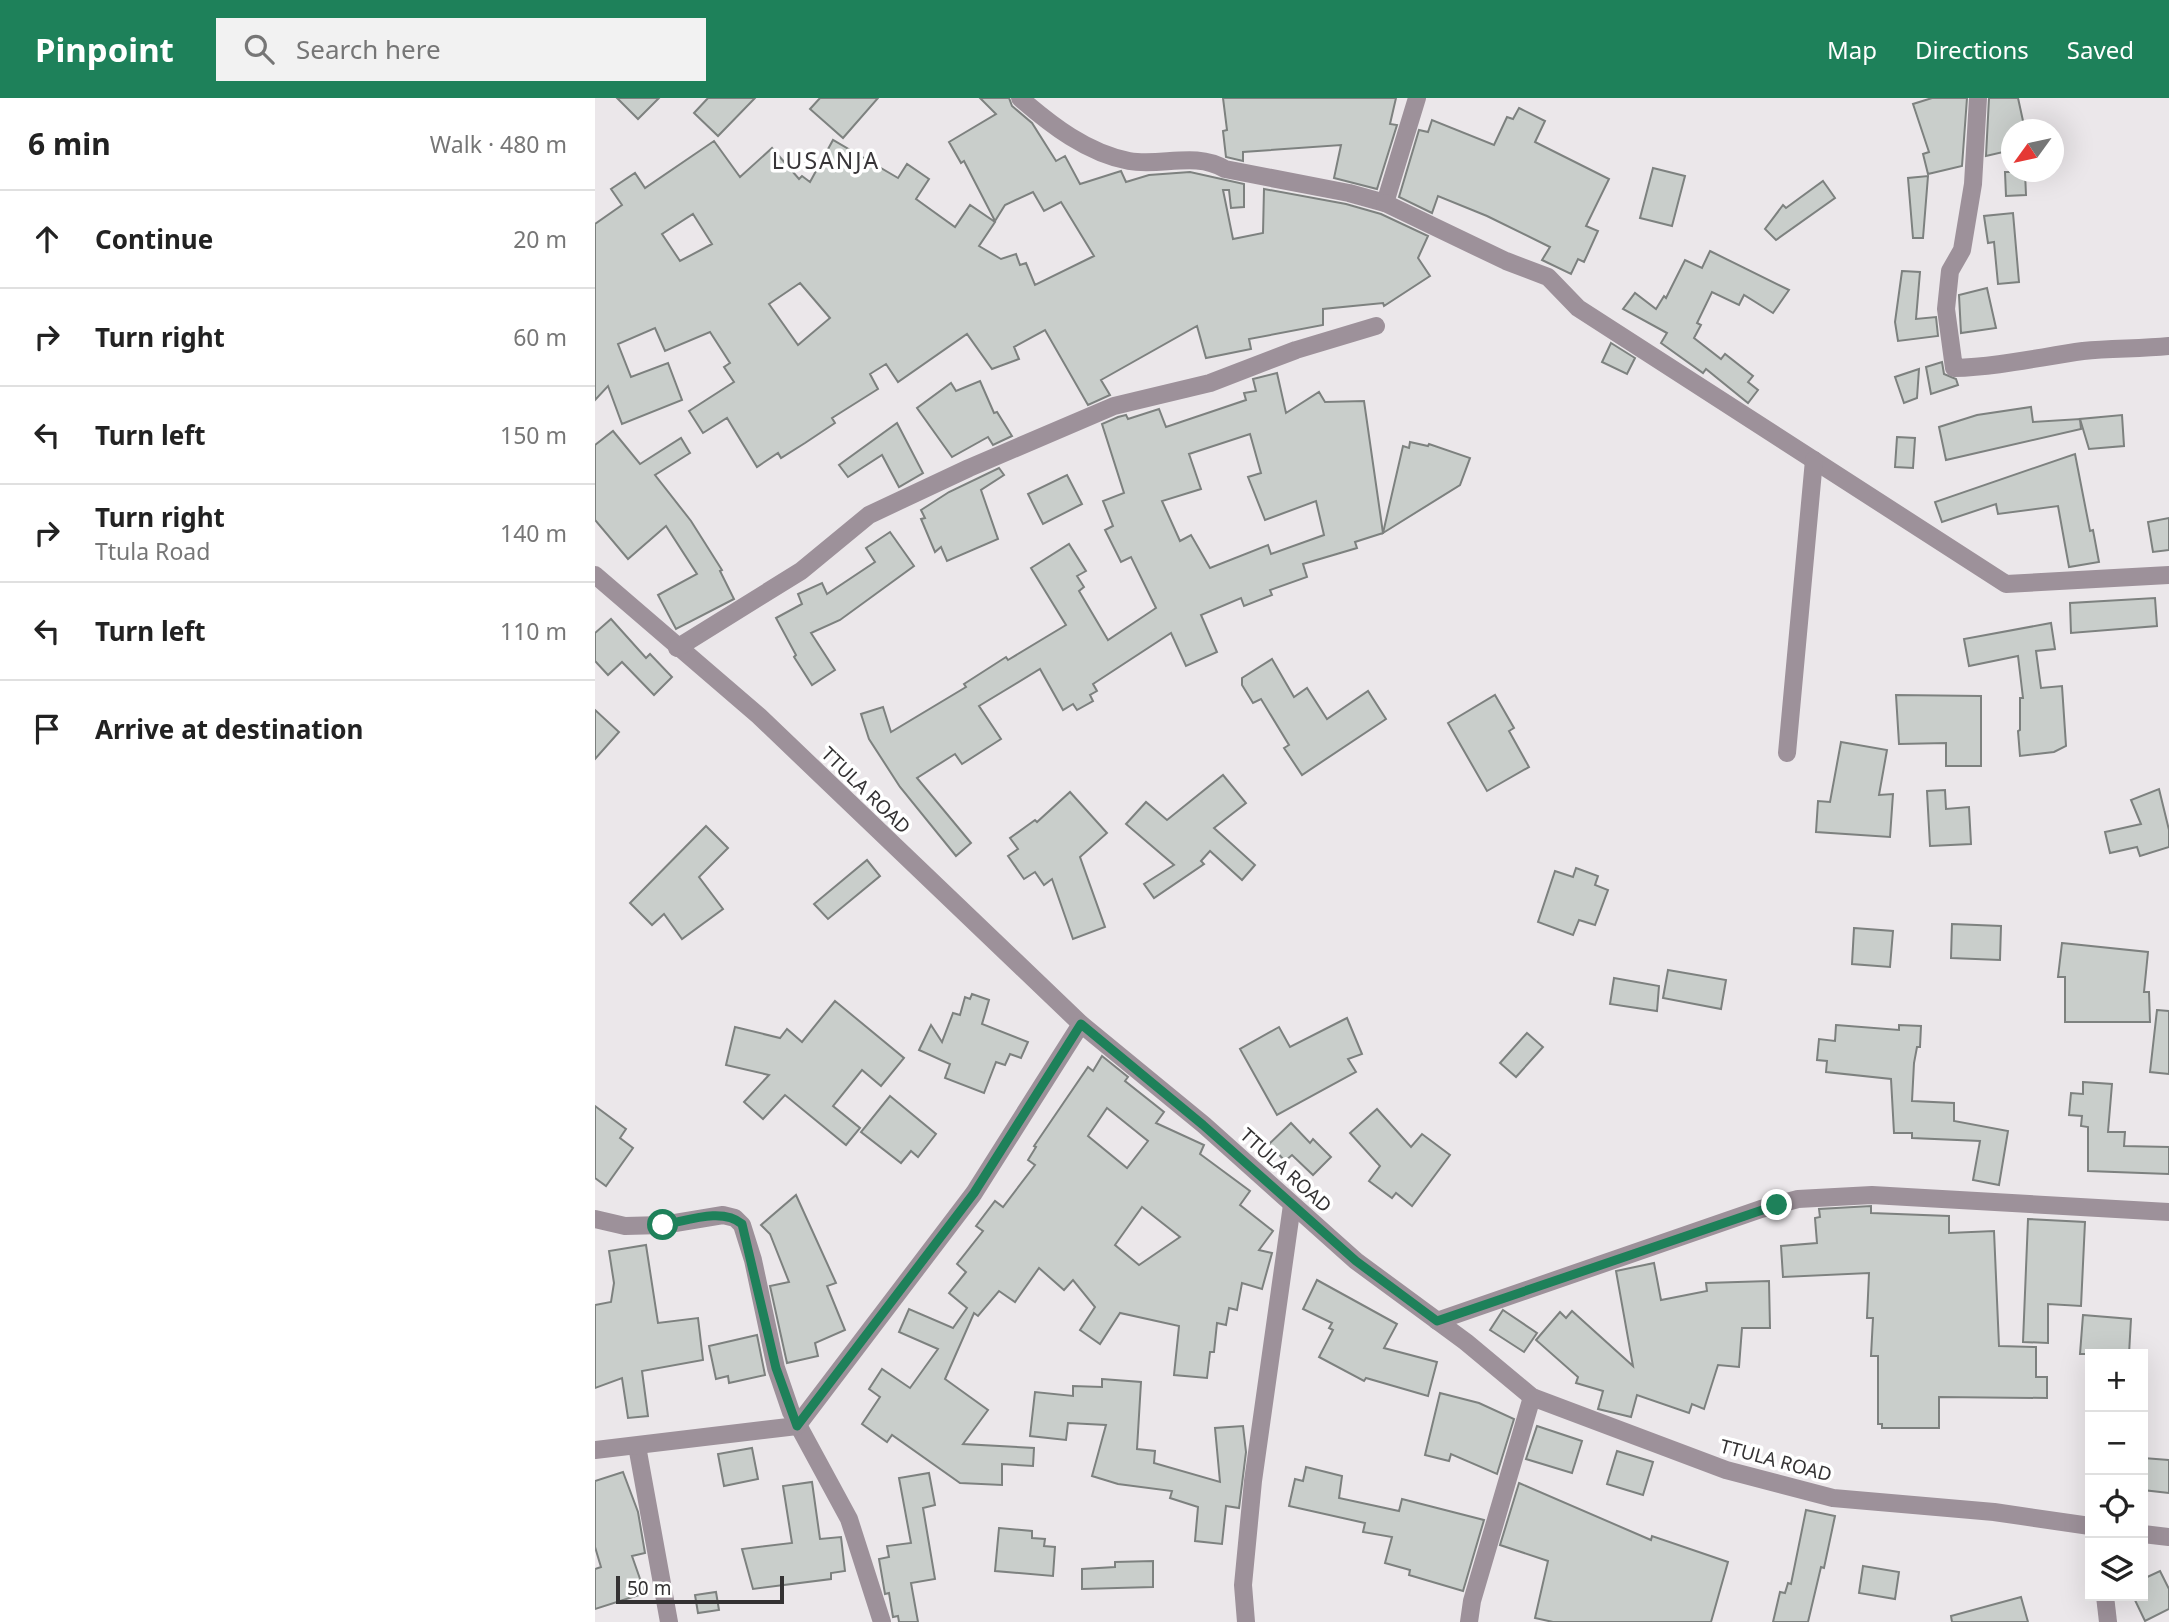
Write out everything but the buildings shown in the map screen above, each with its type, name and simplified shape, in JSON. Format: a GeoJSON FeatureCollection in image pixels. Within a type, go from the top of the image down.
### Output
{"type":"FeatureCollection","features":[{"type":"Feature","properties":{"kind":"street"},"geometry":{"type":"LineString","coordinates":[[1020,98],[1086,146],[1129,161],[1210,160],[1225,169],[1349,193],[1385,204],[1506,261],[1548,277],[1579,308],[2006,584],[2169,575]]}},
{"type":"Feature","properties":{"kind":"street"},"geometry":{"type":"LineString","coordinates":[[1385,204],[1417,98]]}},
{"type":"Feature","properties":{"kind":"street"},"geometry":{"type":"LineString","coordinates":[[1978,98],[1973,184],[1962,250],[1950,271],[1946,309],[1954,368],[1994,367],[2045,356],[2110,348],[2124,351],[2169,346]]}},
{"type":"Feature","properties":{"kind":"street"},"geometry":{"type":"LineString","coordinates":[[677,648],[801,570],[869,514],[969,468],[1114,407],[1210,383],[1296,350],[1376,326]]}},
{"type":"Feature","properties":{"kind":"street"},"geometry":{"type":"LineString","coordinates":[[1787,753],[1814,460]]}},
{"type":"Feature","properties":{"kind":"street","name":"TTULA ROAD"},"geometry":{"type":"LineString","coordinates":[[595,575],[759,716],[1081,1024],[1203,1125],[1356,1261],[1532,1397],[1725,1470],[1833,1498],[1994,1511],[2085,1525]]}},
{"type":"Feature","properties":{"kind":"street"},"geometry":{"type":"LineString","coordinates":[[595,1450],[797,1426],[974,1193],[1081,1024]]}},
{"type":"Feature","properties":{"kind":"street"},"geometry":{"type":"LineString","coordinates":[[1437,1321],[1761,1209],[1798,1199],[1872,1195],[2169,1212]]}},
{"type":"Feature","properties":{"kind":"street"},"geometry":{"type":"LineString","coordinates":[[1246,1622],[1243,1585],[1253,1481],[1293,1205]]}},
{"type":"Feature","properties":{"kind":"street"},"geometry":{"type":"LineString","coordinates":[[595,1219],[625,1226],[663,1225],[723,1215],[735,1218],[742,1224],[776,1368],[797,1426],[817,1455],[849,1519],[882,1622]]}},
{"type":"Feature","properties":{"kind":"street"},"geometry":{"type":"LineString","coordinates":[[1469,1622],[1472,1601],[1532,1397]]}},
{"type":"Feature","properties":{"kind":"street"},"geometry":{"type":"LineString","coordinates":[[637,1446],[669,1622]]}},
{"type":"Feature","properties":{"kind":"street"},"geometry":{"type":"LineString","coordinates":[[2148,1535],[2169,1537]]}},
{"type":"Feature","properties":{"kind":"street"},"geometry":{"type":"LineString","coordinates":[[2106,1601],[2108,1622]]}},
{"type":"Feature","properties":{"kind":"district","name":"LUSANJA"},"geometry":{"type":"Point","coordinates":[826,160]}},
{"type":"Feature","properties":{"kind":"route"},"geometry":{"type":"LineString","coordinates":[[663,1225],[723,1215],[735,1218],[742,1224],[753,1260],[776,1368],[797,1426],[910,1282],[974,1193],[1024,1118],[1081,1024],[1203,1125],[1356,1261],[1437,1321],[1777,1205]]}}]}
